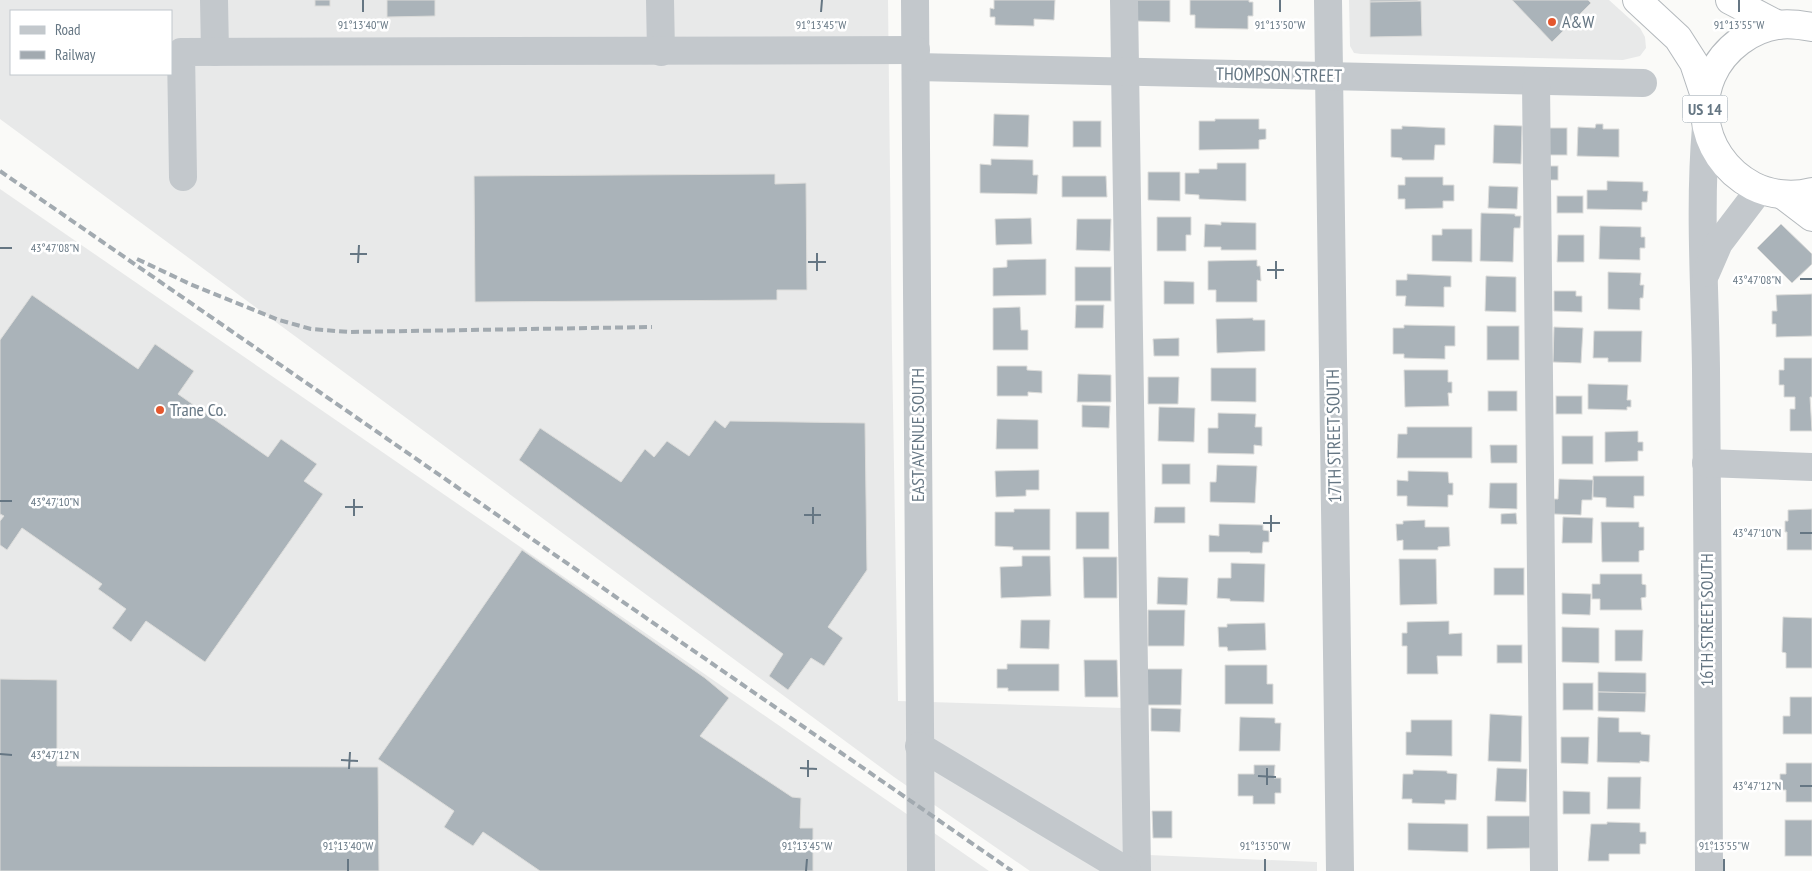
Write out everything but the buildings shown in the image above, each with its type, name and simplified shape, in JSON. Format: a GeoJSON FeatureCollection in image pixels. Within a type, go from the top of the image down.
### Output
{"type":"FeatureCollection","features":[{"type":"Feature","properties":{"kind":"highway","name":"US 14"},"geometry":{"type":"LineString","coordinates":[[1637,0],[1678,38],[1694,63],[1705,96],[1706,127],[1714,148],[1726,166],[1742,180],[1772,192],[1812,217]]}},
{"type":"Feature","properties":{"kind":"highway","name":"US 14"},"geometry":{"type":"LineString","coordinates":[[1730,0],[1778,25]]}},
{"type":"Feature","properties":{"kind":"highway","name":"US 14"},"geometry":{"type":"LineString","coordinates":[[1705,96],[1717,64],[1731,48],[1749,35],[1778,25],[1790,24],[1812,27]]}},
{"type":"Feature","properties":{"kind":"highway"},"geometry":{"type":"LineString","coordinates":[[1772,192],[1803,194],[1812,192]]}},
{"type":"Feature","properties":{"kind":"street"},"geometry":{"type":"LineString","coordinates":[[214,0],[215,52]]}},
{"type":"Feature","properties":{"kind":"street"},"geometry":{"type":"LineString","coordinates":[[660,0],[661,52]]}},
{"type":"Feature","properties":{"kind":"street","name":"EAST AVENUE SOUTH"},"geometry":{"type":"LineString","coordinates":[[915,0],[921,871]]}},
{"type":"Feature","properties":{"kind":"street"},"geometry":{"type":"LineString","coordinates":[[1124,0],[1137,871]]}},
{"type":"Feature","properties":{"kind":"street","name":"17TH STREET SOUTH"},"geometry":{"type":"LineString","coordinates":[[1328,0],[1340,871]]}},
{"type":"Feature","properties":{"kind":"street","name":"THOMPSON STREET"},"geometry":{"type":"LineString","coordinates":[[183,177],[181,52],[661,52],[916,58],[1125,72],[1642,83]]}},
{"type":"Feature","properties":{"kind":"street"},"geometry":{"type":"LineString","coordinates":[[1536,81],[1544,871]]}},
{"type":"Feature","properties":{"kind":"street","name":"16TH STREET SOUTH"},"geometry":{"type":"LineString","coordinates":[[1706,127],[1702,171],[1702,244],[1704,279],[1709,871]]}},
{"type":"Feature","properties":{"kind":"street","name":"16TH STREET SOUTH"},"geometry":{"type":"LineString","coordinates":[[1704,279],[1719,243],[1772,192]]}},
{"type":"Feature","properties":{"kind":"street"},"geometry":{"type":"LineString","coordinates":[[1706,463],[1812,467]]}},
{"type":"Feature","properties":{"kind":"street"},"geometry":{"type":"LineString","coordinates":[[919,746],[1127,871]]}},
{"type":"Feature","properties":{"kind":"shaded area"},"geometry":{"type":"Polygon","coordinates":[[[0,0],[888,0],[898,701],[1124,708],[1125,854],[1317,862],[1317,871],[1030,871],[894,777],[0,119],[0,0]]]}},
{"type":"Feature","properties":{"kind":"shaded area"},"geometry":{"type":"Polygon","coordinates":[[[1349,0],[1609,0],[1640,28],[1645,37],[1646,48],[1640,56],[1623,60],[1354,53],[1350,46],[1349,0]]]}},
{"type":"Feature","properties":{"kind":"shaded area","name":"Trane Co."},"geometry":{"type":"Polygon","coordinates":[[[0,189],[641,630],[989,871],[0,871],[0,189]]]}},
{"type":"Feature","properties":{"kind":"railway"},"geometry":{"type":"LineString","coordinates":[[0,171],[1012,871]]}},
{"type":"Feature","properties":{"kind":"railway"},"geometry":{"type":"LineString","coordinates":[[137,259],[190,284],[279,320],[311,329],[349,332],[652,327]]}},
{"type":"Feature","properties":{"kind":"place","name":"A&W"},"geometry":{"type":"Point","coordinates":[1552,22]}},
{"type":"Feature","properties":{"kind":"place","name":"Trane Co."},"geometry":{"type":"Point","coordinates":[160,410]}}]}
